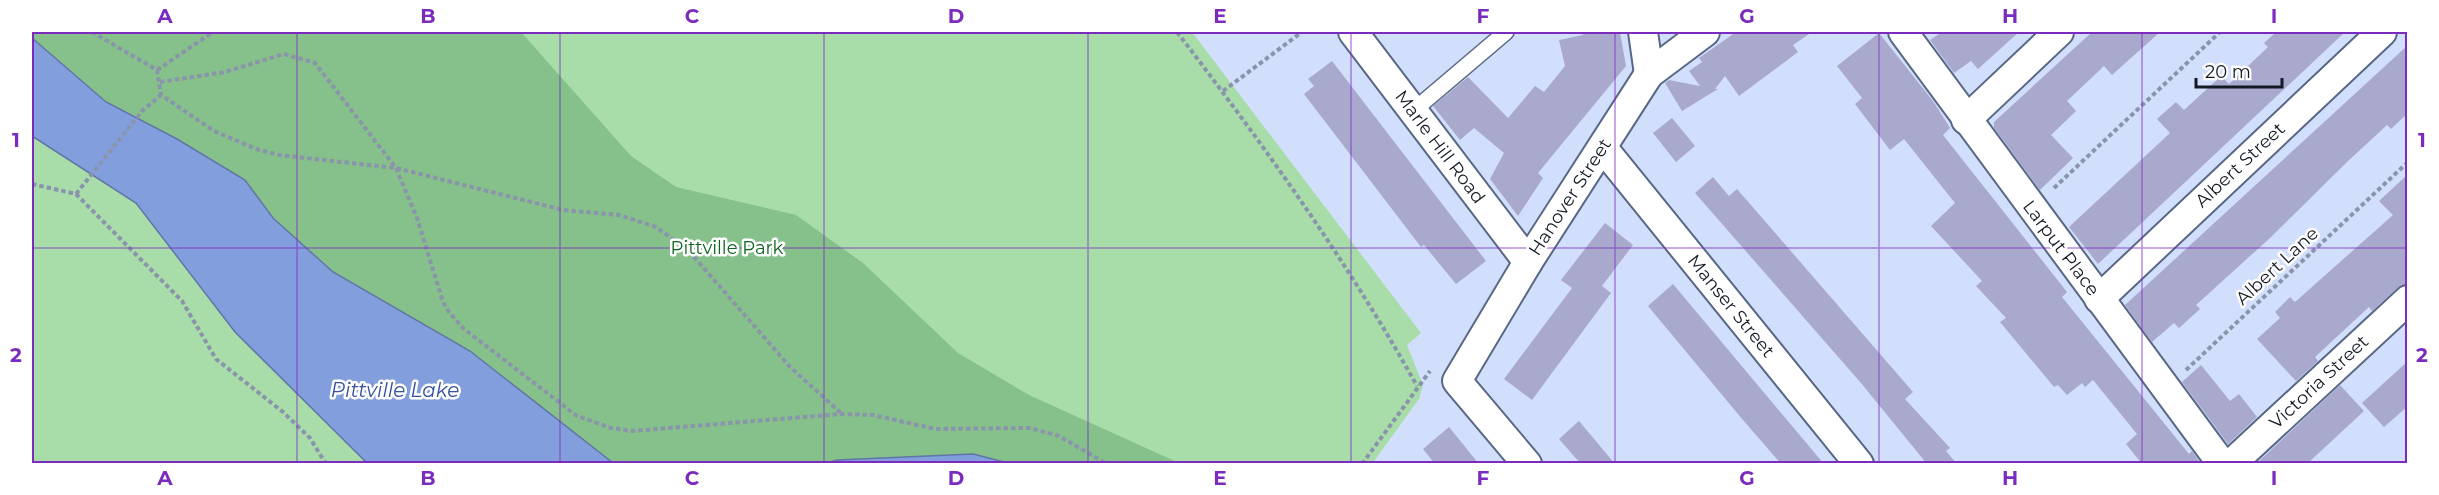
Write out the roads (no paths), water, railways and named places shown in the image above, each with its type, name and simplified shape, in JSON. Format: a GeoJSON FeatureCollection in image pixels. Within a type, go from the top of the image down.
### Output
{"type":"FeatureCollection","features":[{"type":"Feature","properties":{"kind":"street","name":"Marle Hill Road"},"geometry":{"type":"LineString","coordinates":[[1353,32],[1528,262]]}},
{"type":"Feature","properties":{"kind":"street"},"geometry":{"type":"LineString","coordinates":[[1642,32],[1649,74]]}},
{"type":"Feature","properties":{"kind":"street","name":"Hanover Street"},"geometry":{"type":"LineString","coordinates":[[1527,464],[1457,381],[1528,262],[1649,74],[1705,32]]}},
{"type":"Feature","properties":{"kind":"street","name":"Larput Place"},"geometry":{"type":"LineString","coordinates":[[1903,32],[2032,210],[2222,464]]}},
{"type":"Feature","properties":{"kind":"street"},"geometry":{"type":"LineString","coordinates":[[1966,120],[2059,32]]}},
{"type":"Feature","properties":{"kind":"street","name":"Albert Street"},"geometry":{"type":"LineString","coordinates":[[2099,299],[2382,32]]}},
{"type":"Feature","properties":{"kind":"street","name":"Manser Street"},"geometry":{"type":"LineString","coordinates":[[1603,148],[1859,464]]}},
{"type":"Feature","properties":{"kind":"street","name":"Victoria Street"},"geometry":{"type":"LineString","coordinates":[[2231,464],[2408,300]]}},
{"type":"Feature","properties":{"kind":"lane"},"geometry":{"type":"LineString","coordinates":[[1413,111],[1506,32]]}},
{"type":"Feature","properties":{"kind":"water","name":"Pittville Lake"},"geometry":{"type":"Polygon","coordinates":[[[32,38],[106,102],[177,139],[245,180],[273,218],[333,272],[470,351],[613,463],[367,463],[235,332],[136,203],[32,136],[32,38]]]}},
{"type":"Feature","properties":{"kind":"water"},"geometry":{"type":"Polygon","coordinates":[[[973,454],[1008,463],[827,463],[837,460],[973,454]]]}},
{"type":"Feature","properties":{"kind":"park label","name":"Pittville Park"},"geometry":{"type":"Point","coordinates":[727,248]}}]}
